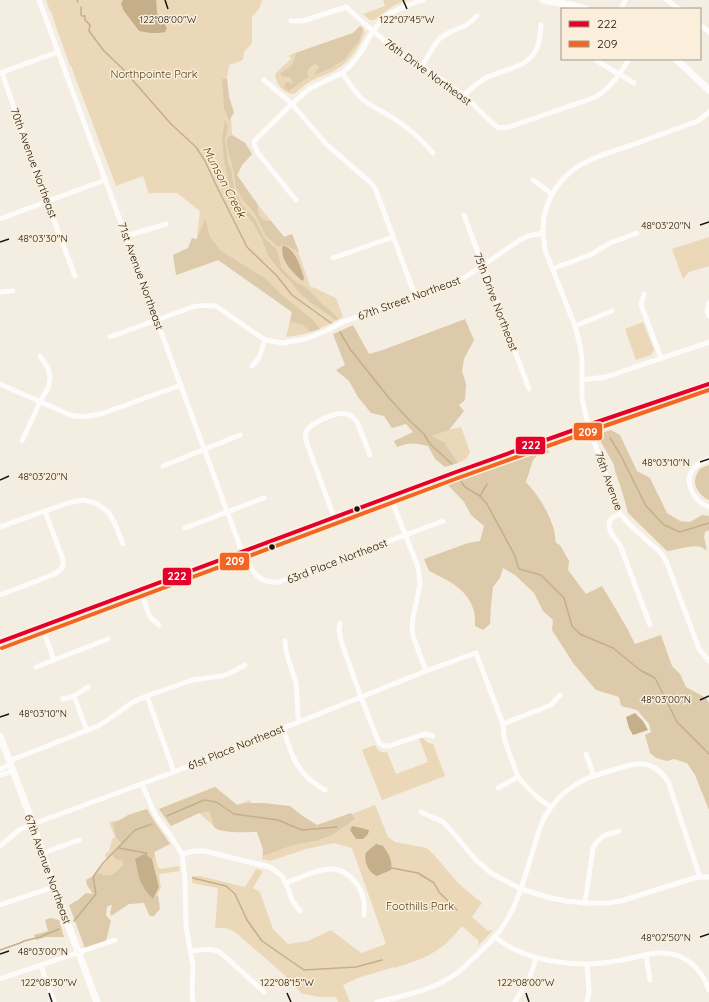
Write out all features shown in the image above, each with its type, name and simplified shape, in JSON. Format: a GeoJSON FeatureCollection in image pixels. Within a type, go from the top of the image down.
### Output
{"type":"FeatureCollection","features":[{"type":"Feature","properties":{"kind":"main road"},"geometry":{"type":"LineString","coordinates":[[543,0],[583,8]]}},
{"type":"Feature","properties":{"kind":"main road"},"geometry":{"type":"LineString","coordinates":[[677,60],[709,90]]}},
{"type":"Feature","properties":{"kind":"main road"},"geometry":{"type":"LineString","coordinates":[[0,642],[390,496],[588,425],[709,384]]}},
{"type":"Feature","properties":{"kind":"main road","name":"67th Avenue Northeast"},"geometry":{"type":"LineString","coordinates":[[0,736],[97,1002]]}},
{"type":"Feature","properties":{"kind":"street","name":"71st Avenue Northeast"},"geometry":{"type":"LineString","coordinates":[[39,0],[242,552]]}},
{"type":"Feature","properties":{"kind":"street"},"geometry":{"type":"LineString","coordinates":[[296,200],[258,153],[254,141],[309,89],[342,73],[351,65],[384,17],[403,7],[423,0]]}},
{"type":"Feature","properties":{"kind":"street"},"geometry":{"type":"LineString","coordinates":[[667,0],[678,8]]}},
{"type":"Feature","properties":{"kind":"street","name":"76th Drive Northeast"},"geometry":{"type":"LineString","coordinates":[[291,21],[303,20],[346,7],[406,57],[422,66],[464,96],[498,128],[509,127],[596,97],[606,90],[620,74]]}},
{"type":"Feature","properties":{"kind":"street"},"geometry":{"type":"LineString","coordinates":[[422,66],[440,38],[467,25],[477,16]]}},
{"type":"Feature","properties":{"kind":"street"},"geometry":{"type":"LineString","coordinates":[[464,96],[479,82],[487,77],[521,65],[530,59],[536,51],[542,25]]}},
{"type":"Feature","properties":{"kind":"street"},"geometry":{"type":"LineString","coordinates":[[701,26],[709,32]]}},
{"type":"Feature","properties":{"kind":"street"},"geometry":{"type":"LineString","coordinates":[[1,73],[58,52]]}},
{"type":"Feature","properties":{"kind":"street"},"geometry":{"type":"LineString","coordinates":[[620,74],[628,60]]}},
{"type":"Feature","properties":{"kind":"street"},"geometry":{"type":"LineString","coordinates":[[598,61],[634,83]]}},
{"type":"Feature","properties":{"kind":"street","name":"70th Avenue Northeast"},"geometry":{"type":"LineString","coordinates":[[1,73],[75,276]]}},
{"type":"Feature","properties":{"kind":"street"},"geometry":{"type":"LineString","coordinates":[[342,73],[360,97],[411,130],[433,153]]}},
{"type":"Feature","properties":{"kind":"street"},"geometry":{"type":"LineString","coordinates":[[264,80],[292,104],[326,144],[375,188],[415,295]]}},
{"type":"Feature","properties":{"kind":"street"},"geometry":{"type":"LineString","coordinates":[[543,233],[545,211],[552,194],[560,182],[574,169],[591,159],[698,121],[709,112]]}},
{"type":"Feature","properties":{"kind":"street"},"geometry":{"type":"LineString","coordinates":[[0,219],[105,180]]}},
{"type":"Feature","properties":{"kind":"street"},"geometry":{"type":"LineString","coordinates":[[532,180],[552,194]]}},
{"type":"Feature","properties":{"kind":"street","name":"75th Drive Northeast"},"geometry":{"type":"LineString","coordinates":[[464,215],[529,388]]}},
{"type":"Feature","properties":{"kind":"street"},"geometry":{"type":"LineString","coordinates":[[126,236],[166,224]]}},
{"type":"Feature","properties":{"kind":"street","name":"67th Street Northeast"},"geometry":{"type":"LineString","coordinates":[[110,337],[192,307],[207,304],[216,306],[265,340],[283,343],[304,339],[326,331],[343,322],[464,278],[520,240],[528,236],[543,233]]}},
{"type":"Feature","properties":{"kind":"street","name":"76th Avenue"},"geometry":{"type":"LineString","coordinates":[[543,233],[545,250],[580,345],[582,359],[582,398],[588,425],[620,514],[661,553],[666,561],[699,649],[709,661]]}},
{"type":"Feature","properties":{"kind":"street"},"geometry":{"type":"LineString","coordinates":[[552,269],[590,255],[610,243],[637,233]]}},
{"type":"Feature","properties":{"kind":"street"},"geometry":{"type":"LineString","coordinates":[[333,258],[393,237]]}},
{"type":"Feature","properties":{"kind":"street"},"geometry":{"type":"LineString","coordinates":[[0,292],[13,292]]}},
{"type":"Feature","properties":{"kind":"street"},"geometry":{"type":"LineString","coordinates":[[644,294],[641,304],[661,358]]}},
{"type":"Feature","properties":{"kind":"street"},"geometry":{"type":"LineString","coordinates":[[709,303],[707,311],[709,316]]}},
{"type":"Feature","properties":{"kind":"street"},"geometry":{"type":"LineString","coordinates":[[574,326],[612,311]]}},
{"type":"Feature","properties":{"kind":"street"},"geometry":{"type":"LineString","coordinates":[[252,366],[259,358],[265,340]]}},
{"type":"Feature","properties":{"kind":"street"},"geometry":{"type":"LineString","coordinates":[[582,380],[606,377],[709,342]]}},
{"type":"Feature","properties":{"kind":"street"},"geometry":{"type":"LineString","coordinates":[[22,441],[48,388],[50,378],[48,368],[40,356]]}},
{"type":"Feature","properties":{"kind":"street"},"geometry":{"type":"LineString","coordinates":[[0,384],[77,417],[104,413],[181,385]]}},
{"type":"Feature","properties":{"kind":"street"},"geometry":{"type":"LineString","coordinates":[[334,517],[306,441],[306,433],[309,427],[328,416],[337,413],[351,415],[358,422],[370,455]]}},
{"type":"Feature","properties":{"kind":"street"},"geometry":{"type":"LineString","coordinates":[[163,466],[240,435]]}},
{"type":"Feature","properties":{"kind":"street"},"geometry":{"type":"LineString","coordinates":[[709,459],[701,462],[695,467],[690,473],[689,480],[693,494],[700,502],[709,507]]}},
{"type":"Feature","properties":{"kind":"street"},"geometry":{"type":"LineString","coordinates":[[390,496],[406,535],[420,577],[420,585],[412,627],[413,636],[426,671]]}},
{"type":"Feature","properties":{"kind":"street"},"geometry":{"type":"LineString","coordinates":[[185,528],[264,498]]}},
{"type":"Feature","properties":{"kind":"street"},"geometry":{"type":"LineString","coordinates":[[0,527],[68,503],[83,500],[95,503],[105,509],[112,516],[123,544]]}},
{"type":"Feature","properties":{"kind":"street"},"geometry":{"type":"LineString","coordinates":[[0,595],[55,574],[63,567],[63,560],[46,511]]}},
{"type":"Feature","properties":{"kind":"street"},"geometry":{"type":"LineString","coordinates":[[620,514],[610,520],[609,526],[611,533],[620,545],[650,626]]}},
{"type":"Feature","properties":{"kind":"street","name":"63rd Place Northeast"},"geometry":{"type":"LineString","coordinates":[[242,552],[251,571],[257,577],[272,583],[279,582],[443,521]]}},
{"type":"Feature","properties":{"kind":"street"},"geometry":{"type":"LineString","coordinates":[[140,589],[149,615],[158,625]]}},
{"type":"Feature","properties":{"kind":"street"},"geometry":{"type":"LineString","coordinates":[[340,624],[339,629],[341,641],[379,743],[384,746],[389,746],[426,734],[432,736]]}},
{"type":"Feature","properties":{"kind":"street"},"geometry":{"type":"LineString","coordinates":[[42,627],[54,660]]}},
{"type":"Feature","properties":{"kind":"street"},"geometry":{"type":"LineString","coordinates":[[36,667],[108,640]]}},
{"type":"Feature","properties":{"kind":"street"},"geometry":{"type":"LineString","coordinates":[[285,641],[287,656],[295,680],[298,717],[300,721]]}},
{"type":"Feature","properties":{"kind":"street","name":"61st Place Northeast"},"geometry":{"type":"LineString","coordinates":[[0,846],[19,830],[33,824],[174,772],[426,671],[476,653],[503,724]]}},
{"type":"Feature","properties":{"kind":"street"},"geometry":{"type":"LineString","coordinates":[[0,769],[11,766],[87,731],[109,719],[133,702],[147,696],[192,680],[222,676],[245,665]]}},
{"type":"Feature","properties":{"kind":"street"},"geometry":{"type":"LineString","coordinates":[[63,699],[74,696],[88,687]]}},
{"type":"Feature","properties":{"kind":"street"},"geometry":{"type":"LineString","coordinates":[[551,807],[538,798],[518,777],[504,737],[503,724],[551,705],[560,695]]}},
{"type":"Feature","properties":{"kind":"street"},"geometry":{"type":"LineString","coordinates":[[74,696],[87,731]]}},
{"type":"Feature","properties":{"kind":"street"},"geometry":{"type":"LineString","coordinates":[[147,696],[174,772]]}},
{"type":"Feature","properties":{"kind":"street"},"geometry":{"type":"LineString","coordinates":[[282,728],[298,767],[306,777],[324,790]]}},
{"type":"Feature","properties":{"kind":"street"},"geometry":{"type":"LineString","coordinates":[[586,754],[594,776]]}},
{"type":"Feature","properties":{"kind":"street"},"geometry":{"type":"LineString","coordinates":[[377,1002],[413,993],[431,987],[445,980],[457,973],[495,937],[515,907],[544,818],[551,807],[565,792],[594,776],[631,764],[647,764],[661,772],[666,777],[672,791],[700,877]]}},
{"type":"Feature","properties":{"kind":"street"},"geometry":{"type":"LineString","coordinates":[[0,775],[11,766]]}},
{"type":"Feature","properties":{"kind":"street"},"geometry":{"type":"LineString","coordinates":[[498,788],[518,777]]}},
{"type":"Feature","properties":{"kind":"street"},"geometry":{"type":"LineString","coordinates":[[142,784],[154,812],[182,854],[185,878],[186,926],[193,966],[193,1002]]}},
{"type":"Feature","properties":{"kind":"street"},"geometry":{"type":"LineString","coordinates":[[421,812],[443,822],[476,860],[491,873],[521,889],[547,897],[585,903],[608,903],[620,901],[682,881],[700,877],[709,877]]}},
{"type":"Feature","properties":{"kind":"street"},"geometry":{"type":"LineString","coordinates":[[585,903],[595,844],[603,837],[619,831]]}},
{"type":"Feature","properties":{"kind":"street"},"geometry":{"type":"LineString","coordinates":[[43,853],[79,840]]}},
{"type":"Feature","properties":{"kind":"street"},"geometry":{"type":"LineString","coordinates":[[182,854],[194,851],[204,851],[270,867],[282,876],[292,900],[300,911]]}},
{"type":"Feature","properties":{"kind":"street"},"geometry":{"type":"LineString","coordinates":[[286,883],[320,870],[338,870],[347,874],[354,880],[364,903],[364,915]]}},
{"type":"Feature","properties":{"kind":"street"},"geometry":{"type":"LineString","coordinates":[[0,905],[54,887]]}},
{"type":"Feature","properties":{"kind":"street"},"geometry":{"type":"LineString","coordinates":[[495,937],[516,951],[536,958],[564,962],[587,964],[659,953],[670,954],[690,962],[697,968],[703,976],[709,990]]}},
{"type":"Feature","properties":{"kind":"street"},"geometry":{"type":"LineString","coordinates":[[0,979],[115,940]]}},
{"type":"Feature","properties":{"kind":"street"},"geometry":{"type":"LineString","coordinates":[[191,952],[208,950],[220,952],[264,992]]}},
{"type":"Feature","properties":{"kind":"street"},"geometry":{"type":"LineString","coordinates":[[646,955],[650,980]]}},
{"type":"Feature","properties":{"kind":"street"},"geometry":{"type":"LineString","coordinates":[[515,1002],[530,977],[536,958]]}},
{"type":"Feature","properties":{"kind":"street"},"geometry":{"type":"LineString","coordinates":[[587,964],[589,992],[587,1002]]}},
{"type":"Feature","properties":{"kind":"street"},"geometry":{"type":"LineString","coordinates":[[41,966],[54,1002]]}},
{"type":"Feature","properties":{"kind":"green space","name":"Northpointe Park"},"geometry":{"type":"Polygon","coordinates":[[[46,0],[262,0],[259,9],[252,17],[252,43],[244,52],[243,60],[229,65],[227,79],[229,97],[234,113],[231,117],[232,135],[245,143],[252,154],[242,165],[237,175],[258,205],[284,237],[292,234],[310,286],[336,298],[343,317],[316,330],[286,337],[292,312],[219,260],[176,275],[196,246],[200,211],[177,193],[149,194],[143,176],[116,186],[46,0]]]}},
{"type":"Feature","properties":{"kind":"green space"},"geometry":{"type":"Polygon","coordinates":[[[383,0],[406,0],[393,6],[374,20],[370,20],[363,14],[385,6],[383,0]]]}},
{"type":"Feature","properties":{"kind":"green space"},"geometry":{"type":"Polygon","coordinates":[[[360,26],[365,33],[363,38],[354,53],[342,66],[311,81],[294,94],[287,92],[279,86],[275,74],[291,59],[289,55],[353,33],[360,26]]]}},
{"type":"Feature","properties":{"kind":"green space"},"geometry":{"type":"Polygon","coordinates":[[[709,237],[709,266],[689,272],[683,279],[672,249],[709,237]]]}},
{"type":"Feature","properties":{"kind":"green space"},"geometry":{"type":"Polygon","coordinates":[[[643,322],[654,350],[651,355],[636,360],[625,329],[643,322]]]}},
{"type":"Feature","properties":{"kind":"green space"},"geometry":{"type":"Polygon","coordinates":[[[461,427],[470,452],[466,459],[458,463],[444,442],[432,436],[461,427]]]}},
{"type":"Feature","properties":{"kind":"green space"},"geometry":{"type":"Polygon","coordinates":[[[419,738],[423,738],[428,743],[433,744],[445,776],[382,800],[362,750],[375,745],[380,751],[387,752],[396,774],[428,762],[419,738]]]}},
{"type":"Feature","properties":{"kind":"green space","name":"Foothills Park"},"geometry":{"type":"Polygon","coordinates":[[[215,787],[237,805],[250,800],[267,848],[375,805],[388,837],[395,842],[427,848],[459,884],[482,903],[472,917],[488,931],[494,929],[477,947],[479,943],[478,940],[462,926],[452,938],[430,955],[394,968],[358,978],[343,985],[350,1002],[338,1002],[336,997],[319,997],[301,993],[290,980],[235,932],[226,928],[215,928],[218,888],[192,883],[192,876],[200,876],[245,887],[256,869],[263,871],[253,888],[260,892],[273,929],[288,944],[308,941],[331,930],[361,953],[386,944],[352,848],[334,843],[306,849],[270,861],[262,859],[263,849],[257,832],[218,830],[199,813],[171,826],[159,809],[215,787]]]}},
{"type":"Feature","properties":{"kind":"green space"},"geometry":{"type":"Polygon","coordinates":[[[150,814],[170,844],[154,852],[158,867],[161,869],[179,866],[180,871],[159,874],[161,888],[154,900],[156,908],[149,916],[121,837],[119,847],[112,854],[122,860],[123,865],[110,875],[99,873],[95,875],[107,860],[105,854],[109,851],[112,839],[115,837],[109,822],[150,814]]]}},
{"type":"Feature","properties":{"kind":"shaded area"},"geometry":{"type":"Polygon","coordinates":[[[123,0],[156,0],[157,13],[160,20],[167,28],[165,32],[152,33],[139,31],[124,11],[121,4],[123,0]]]}},
{"type":"Feature","properties":{"kind":"shaded area"},"geometry":{"type":"Polygon","coordinates":[[[360,26],[363,28],[360,39],[344,60],[331,68],[314,75],[319,67],[316,64],[312,65],[307,72],[309,77],[289,91],[284,88],[285,83],[289,82],[292,84],[293,82],[289,77],[283,77],[280,73],[291,66],[296,53],[353,33],[360,26]]]}},
{"type":"Feature","properties":{"kind":"shaded area"},"geometry":{"type":"Polygon","coordinates":[[[222,79],[227,79],[229,97],[234,113],[229,120],[224,108],[222,79]]]}},
{"type":"Feature","properties":{"kind":"shaded area"},"geometry":{"type":"Polygon","coordinates":[[[225,120],[228,128],[225,139],[228,163],[231,169],[234,189],[242,205],[255,219],[264,238],[277,250],[281,267],[297,283],[309,290],[338,319],[336,320],[311,303],[280,271],[268,255],[262,239],[253,223],[242,209],[230,187],[224,161],[222,139],[225,120]]]}},
{"type":"Feature","properties":{"kind":"shaded area"},"geometry":{"type":"Polygon","coordinates":[[[232,135],[245,143],[252,154],[242,165],[237,175],[258,205],[258,211],[261,219],[268,221],[270,220],[284,237],[292,234],[299,252],[283,244],[279,247],[266,236],[255,214],[243,200],[236,188],[227,146],[228,137],[232,135]]]}},
{"type":"Feature","properties":{"kind":"shaded area"},"geometry":{"type":"Polygon","coordinates":[[[205,219],[210,237],[221,251],[266,279],[282,295],[313,320],[320,329],[310,332],[302,324],[290,322],[292,312],[218,260],[176,275],[173,255],[188,248],[192,238],[197,239],[205,219]]]}},
{"type":"Feature","properties":{"kind":"shaded area"},"geometry":{"type":"Polygon","coordinates":[[[283,245],[294,254],[297,259],[304,278],[303,281],[287,265],[283,256],[283,245]]]}},
{"type":"Feature","properties":{"kind":"shaded area"},"geometry":{"type":"Polygon","coordinates":[[[465,319],[474,340],[464,359],[462,371],[466,384],[465,400],[459,405],[464,411],[449,430],[432,436],[444,442],[458,463],[445,467],[435,459],[428,446],[420,444],[406,444],[397,447],[394,441],[413,432],[406,424],[392,428],[384,416],[371,413],[358,397],[349,381],[336,370],[345,365],[333,334],[353,325],[369,354],[465,319]]]}},
{"type":"Feature","properties":{"kind":"shaded area"},"geometry":{"type":"Polygon","coordinates":[[[611,430],[620,435],[637,471],[650,478],[667,513],[680,521],[690,522],[702,515],[709,516],[709,530],[705,532],[704,537],[707,551],[701,547],[694,546],[667,551],[628,513],[614,465],[600,440],[601,433],[611,430]]]}},
{"type":"Feature","properties":{"kind":"shaded area"},"geometry":{"type":"Polygon","coordinates":[[[548,449],[549,453],[537,456],[533,460],[526,482],[535,492],[546,510],[554,530],[556,543],[560,545],[569,561],[568,570],[586,594],[602,586],[635,644],[661,635],[672,666],[680,674],[686,687],[706,698],[709,703],[709,810],[695,775],[687,763],[674,759],[667,761],[656,758],[650,753],[645,735],[651,732],[649,724],[637,710],[621,706],[619,697],[596,690],[573,663],[552,630],[553,620],[543,611],[534,593],[515,575],[503,568],[500,578],[493,587],[490,624],[483,630],[475,626],[474,611],[467,596],[450,582],[429,571],[424,559],[468,543],[480,541],[484,526],[471,515],[464,502],[447,484],[481,470],[548,449]]]}},
{"type":"Feature","properties":{"kind":"shaded area"},"geometry":{"type":"Polygon","coordinates":[[[709,465],[709,500],[702,496],[697,490],[695,478],[700,469],[709,465]]]}},
{"type":"Feature","properties":{"kind":"shaded area"},"geometry":{"type":"Polygon","coordinates":[[[635,713],[643,721],[648,730],[633,735],[626,717],[635,713]]]}},
{"type":"Feature","properties":{"kind":"shaded area"},"geometry":{"type":"Polygon","coordinates":[[[215,787],[237,805],[247,803],[264,803],[290,806],[317,825],[351,813],[355,819],[332,835],[319,840],[293,845],[263,856],[263,849],[257,832],[234,832],[218,829],[214,827],[210,811],[199,813],[171,826],[159,809],[215,787]]]}},
{"type":"Feature","properties":{"kind":"shaded area"},"geometry":{"type":"Polygon","coordinates":[[[147,809],[170,844],[154,852],[155,856],[152,859],[144,854],[135,860],[142,885],[153,899],[158,895],[160,909],[154,916],[150,916],[144,903],[129,904],[111,916],[110,913],[112,905],[110,905],[107,907],[106,915],[111,921],[106,941],[86,951],[69,905],[86,893],[93,894],[87,885],[86,880],[99,873],[110,875],[123,865],[122,860],[117,860],[112,854],[121,843],[116,837],[113,824],[128,815],[147,809]]]}},
{"type":"Feature","properties":{"kind":"shaded area"},"geometry":{"type":"Polygon","coordinates":[[[352,826],[369,830],[368,834],[363,839],[356,839],[350,830],[352,826]]]}},
{"type":"Feature","properties":{"kind":"shaded area"},"geometry":{"type":"Polygon","coordinates":[[[376,844],[383,846],[390,857],[391,863],[391,870],[377,876],[369,870],[365,860],[366,853],[376,844]]]}},
{"type":"Feature","properties":{"kind":"shaded area"},"geometry":{"type":"Polygon","coordinates":[[[144,854],[152,859],[159,887],[153,899],[142,885],[136,866],[135,859],[144,854]]]}},
{"type":"Feature","properties":{"kind":"shaded area"},"geometry":{"type":"Polygon","coordinates":[[[50,918],[59,920],[64,937],[46,937],[36,940],[34,935],[48,931],[45,920],[50,918]]]}},
{"type":"Feature","properties":{"kind":"waterway","name":"Munson Creek"},"geometry":{"type":"LineString","coordinates":[[81,7],[81,15],[85,16],[85,20],[90,25],[89,31],[104,51],[122,68],[171,124],[196,147],[205,161],[247,247],[277,276],[292,295],[331,323]]}},
{"type":"Feature","properties":{"kind":"waterway","name":"Munson Creek"},"geometry":{"type":"LineString","coordinates":[[340,332],[350,349],[389,398],[424,434],[430,444],[452,464]]}},
{"type":"Feature","properties":{"kind":"waterway"},"geometry":{"type":"LineString","coordinates":[[610,438],[620,454],[646,506],[664,525],[680,532],[709,523]]}},
{"type":"Feature","properties":{"kind":"waterway","name":"Munson Creek"},"geometry":{"type":"LineString","coordinates":[[459,479],[465,487],[480,496],[487,504],[514,554],[519,569],[541,575],[564,598],[572,626],[580,634],[613,648],[640,670],[655,678],[677,722],[709,754]]}},
{"type":"Feature","properties":{"kind":"waterway"},"geometry":{"type":"LineString","coordinates":[[480,496],[487,484]]}},
{"type":"Feature","properties":{"kind":"waterway"},"geometry":{"type":"LineString","coordinates":[[167,816],[204,800],[216,802],[234,814],[278,820],[302,830],[337,827]]}},
{"type":"Feature","properties":{"kind":"waterway"},"geometry":{"type":"LineString","coordinates":[[74,921],[96,894],[93,877],[103,863],[135,830],[152,824]]}},
{"type":"Feature","properties":{"kind":"waterway"},"geometry":{"type":"LineString","coordinates":[[119,848],[146,853],[147,857]]}},
{"type":"Feature","properties":{"kind":"waterway"},"geometry":{"type":"LineString","coordinates":[[390,867],[418,873],[434,883],[439,892],[457,910]]}},
{"type":"Feature","properties":{"kind":"waterway"},"geometry":{"type":"LineString","coordinates":[[193,878],[226,886],[235,894],[247,920],[262,941],[304,970],[356,967],[382,960]]}},
{"type":"Feature","properties":{"kind":"waterway"},"geometry":{"type":"LineString","coordinates":[[0,950],[59,929]]}},
{"type":"Feature","properties":{"kind":"transit line","name":"222"},"geometry":{"type":"LineString","coordinates":[[0,642],[456,472],[709,384]]}},
{"type":"Feature","properties":{"kind":"transit line","name":"209"},"geometry":{"type":"LineString","coordinates":[[2,648],[458,478],[709,390]]}}]}
